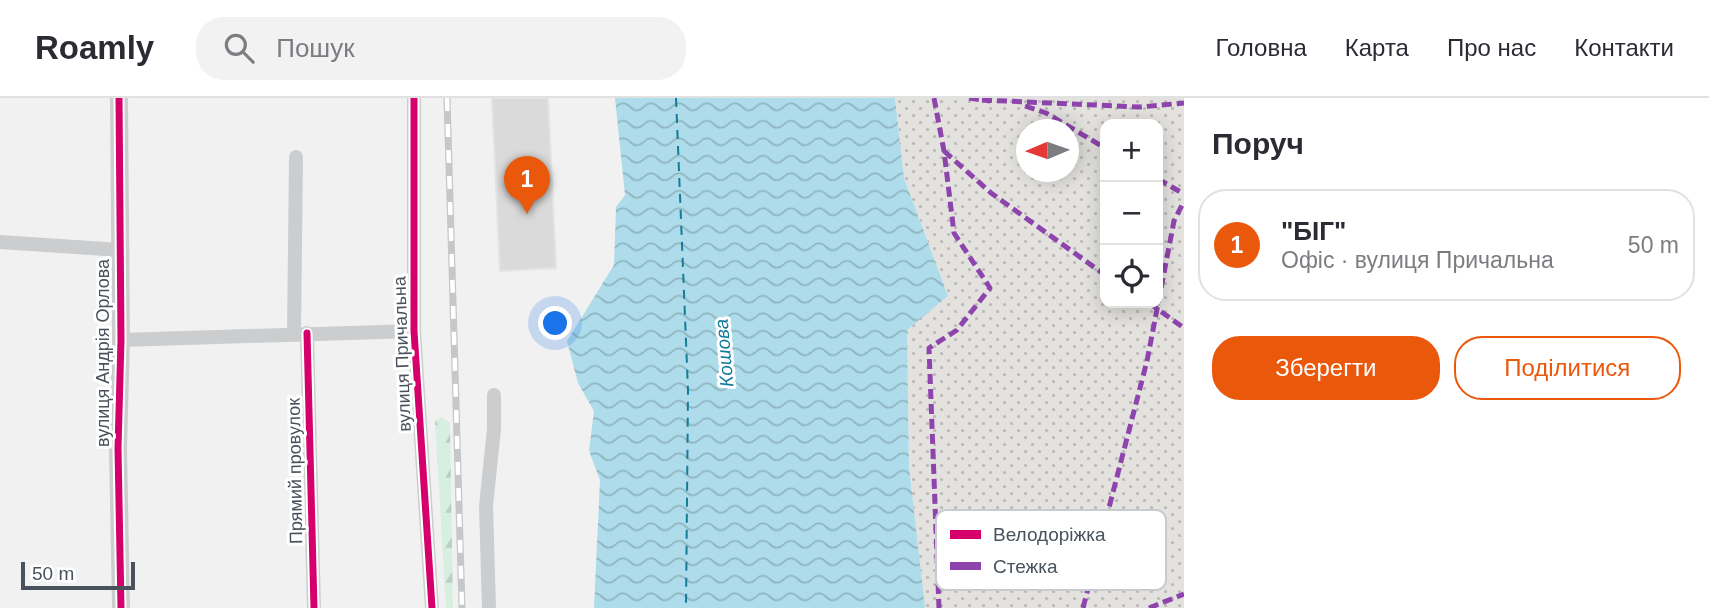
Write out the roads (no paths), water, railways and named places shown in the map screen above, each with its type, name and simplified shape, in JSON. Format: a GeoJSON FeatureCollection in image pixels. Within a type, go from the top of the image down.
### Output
{"type":"FeatureCollection","features":[{"type":"Feature","properties":{"kind":"street","name":"вулиця Андрія Орлова"},"geometry":{"type":"LineString","coordinates":[[120,98],[121,340],[118,448],[121,608]]}},
{"type":"Feature","properties":{"kind":"street","name":"вулиця Причальна"},"geometry":{"type":"LineString","coordinates":[[414,98],[414,331],[432,608]]}},
{"type":"Feature","properties":{"kind":"street","name":"Прямий провулок"},"geometry":{"type":"LineString","coordinates":[[296,157],[314,608]]}},
{"type":"Feature","properties":{"kind":"street"},"geometry":{"type":"LineString","coordinates":[[0,242],[120,250]]}},
{"type":"Feature","properties":{"kind":"street"},"geometry":{"type":"LineString","coordinates":[[121,340],[414,331]]}},
{"type":"Feature","properties":{"kind":"street"},"geometry":{"type":"LineString","coordinates":[[489,608],[486,506],[494,429],[494,395]]}},
{"type":"Feature","properties":{"kind":"water","name":"Кошова"},"geometry":{"type":"Polygon","coordinates":[[[615,98],[895,98],[904,178],[948,296],[907,330],[909,467],[925,608],[594,608],[600,480],[589,451],[594,411],[578,383],[567,341],[614,265],[616,207],[625,195],[615,98]]]}},
{"type":"Feature","properties":{"kind":"railway"},"geometry":{"type":"LineString","coordinates":[[447,98],[462,608]]}},
{"type":"Feature","properties":{"kind":"place","name":"\"БІГ\""},"geometry":{"type":"Point","coordinates":[527,214]}}]}
